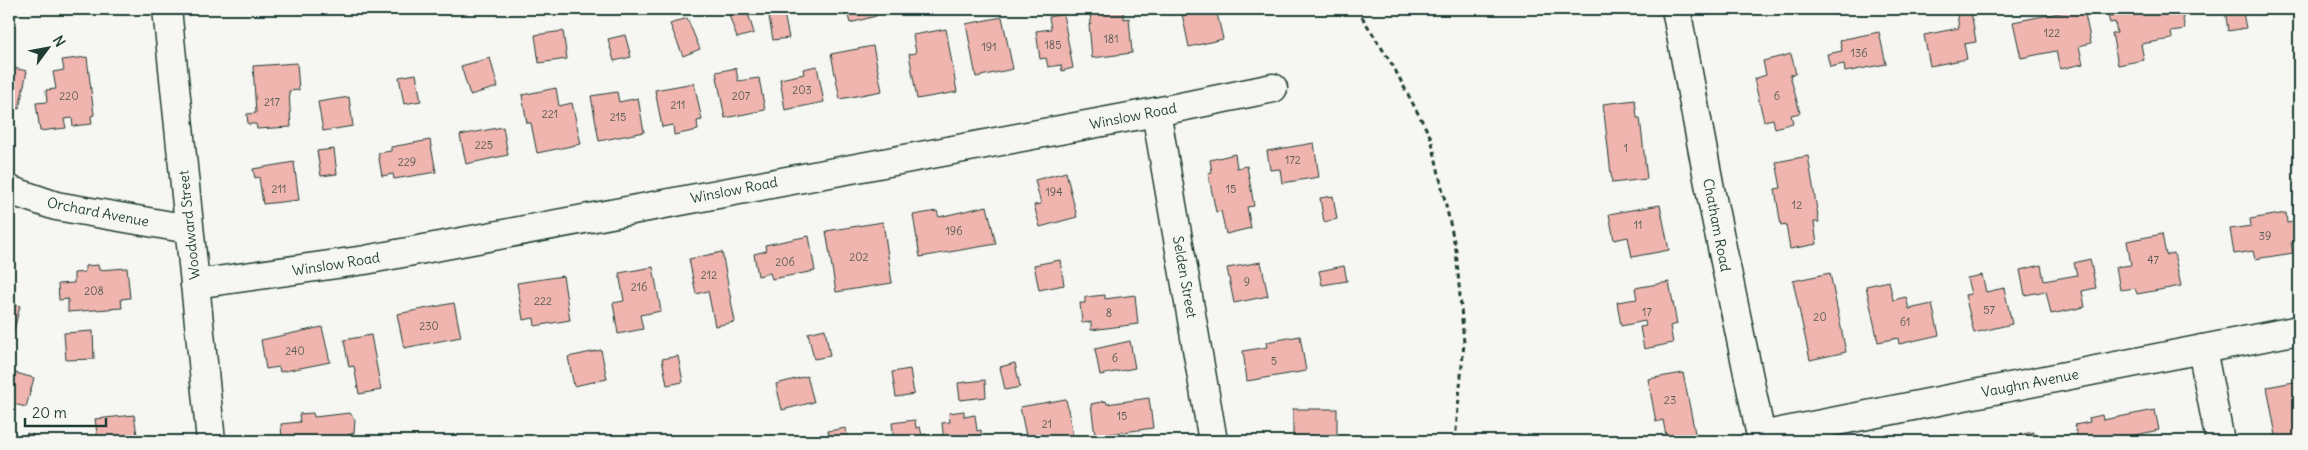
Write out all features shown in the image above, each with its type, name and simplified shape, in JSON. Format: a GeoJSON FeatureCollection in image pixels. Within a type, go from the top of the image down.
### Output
{"type":"FeatureCollection","features":[{"type":"Feature","properties":{"kind":"street","name":"Woodward Street"},"geometry":{"type":"LineString","coordinates":[[167,9],[211,441]]}},
{"type":"Feature","properties":{"kind":"street","name":"Chatham Road"},"geometry":{"type":"LineString","coordinates":[[1676,9],[1711,194],[1761,439]]}},
{"type":"Feature","properties":{"kind":"street","name":"Winslow Road"},"geometry":{"type":"LineString","coordinates":[[195,284],[365,260],[1156,112],[1273,88]]}},
{"type":"Feature","properties":{"kind":"street","name":"Selden Street"},"geometry":{"type":"LineString","coordinates":[[1156,112],[1213,441]]}},
{"type":"Feature","properties":{"kind":"street","name":"Orchard Avenue"},"geometry":{"type":"LineString","coordinates":[[9,190],[56,206],[189,229]]}},
{"type":"Feature","properties":{"kind":"street","name":"Vaughn Avenue"},"geometry":{"type":"LineString","coordinates":[[1761,439],[2299,330]]}},
{"type":"Feature","properties":{"kind":"street"},"geometry":{"type":"LineString","coordinates":[[2202,349],[2220,441]]}},
{"type":"Feature","properties":{"kind":"path"},"geometry":{"type":"LineString","coordinates":[[1357,9],[1393,66],[1432,138],[1456,250],[1463,334],[1455,441]]}},
{"type":"Feature","properties":{"kind":"building"},"geometry":{"type":"Polygon","coordinates":[[[846,9],[874,9],[876,16],[850,23],[846,9]]]}},
{"type":"Feature","properties":{"kind":"building"},"geometry":{"type":"Polygon","coordinates":[[[1181,9],[1216,9],[1223,39],[1189,47],[1181,9]]]}},
{"type":"Feature","properties":{"kind":"building"},"geometry":{"type":"Polygon","coordinates":[[[2084,9],[2091,43],[2079,46],[2083,64],[2060,69],[2056,51],[2021,58],[2013,22],[2084,9]]]}},
{"type":"Feature","properties":{"kind":"building"},"geometry":{"type":"Polygon","coordinates":[[[2112,9],[2181,9],[2185,29],[2171,31],[2172,39],[2141,44],[2144,60],[2118,65],[2112,33],[2117,33],[2115,22],[2110,23],[2108,16],[2113,15],[2112,9]]]}},
{"type":"Feature","properties":{"kind":"building"},"geometry":{"type":"Polygon","coordinates":[[[2225,9],[2266,9],[2243,13],[2246,28],[2228,31],[2225,9]]]}},
{"type":"Feature","properties":{"kind":"building"},"geometry":{"type":"Polygon","coordinates":[[[747,10],[754,33],[737,38],[729,15],[747,10]]]}},
{"type":"Feature","properties":{"kind":"building"},"geometry":{"type":"Polygon","coordinates":[[[1123,10],[1124,19],[1129,18],[1132,53],[1092,58],[1090,14],[1123,10]]]}},
{"type":"Feature","properties":{"kind":"building"},"geometry":{"type":"Polygon","coordinates":[[[1971,11],[1976,42],[1964,44],[1967,59],[1930,66],[1924,35],[1959,28],[1957,14],[1971,11]]]}},
{"type":"Feature","properties":{"kind":"building"},"geometry":{"type":"Polygon","coordinates":[[[784,14],[789,38],[773,40],[769,17],[784,14]]]}},
{"type":"Feature","properties":{"kind":"building"},"geometry":{"type":"Polygon","coordinates":[[[1063,14],[1073,68],[1062,71],[1061,65],[1048,67],[1046,58],[1040,59],[1036,31],[1051,29],[1049,17],[1063,14]]]}},
{"type":"Feature","properties":{"kind":"building"},"geometry":{"type":"Polygon","coordinates":[[[1002,17],[1013,69],[976,77],[966,24],[1002,17]]]}},
{"type":"Feature","properties":{"kind":"building"},"geometry":{"type":"Polygon","coordinates":[[[687,18],[700,49],[683,56],[670,24],[687,18]]]}},
{"type":"Feature","properties":{"kind":"building"},"geometry":{"type":"Polygon","coordinates":[[[946,29],[957,92],[917,99],[909,54],[916,53],[913,35],[946,29]]]}},
{"type":"Feature","properties":{"kind":"building"},"geometry":{"type":"Polygon","coordinates":[[[563,31],[567,59],[539,63],[535,35],[563,31]]]}},
{"type":"Feature","properties":{"kind":"building"},"geometry":{"type":"Polygon","coordinates":[[[1879,32],[1886,64],[1845,72],[1844,64],[1830,67],[1827,54],[1842,51],[1840,40],[1879,32]]]}},
{"type":"Feature","properties":{"kind":"building"},"geometry":{"type":"Polygon","coordinates":[[[625,35],[631,57],[614,61],[608,39],[625,35]]]}},
{"type":"Feature","properties":{"kind":"building"},"geometry":{"type":"Polygon","coordinates":[[[873,46],[882,91],[840,99],[831,54],[873,46]]]}},
{"type":"Feature","properties":{"kind":"building"},"geometry":{"type":"Polygon","coordinates":[[[1791,54],[1796,74],[1790,75],[1800,113],[1791,115],[1793,123],[1775,128],[1773,119],[1764,121],[1754,79],[1766,75],[1763,61],[1791,54]]]}},
{"type":"Feature","properties":{"kind":"building"},"geometry":{"type":"Polygon","coordinates":[[[87,57],[94,115],[91,116],[92,124],[73,126],[72,118],[64,119],[66,128],[40,131],[36,103],[47,102],[46,90],[56,89],[53,72],[64,70],[62,60],[87,57]]]}},
{"type":"Feature","properties":{"kind":"building"},"geometry":{"type":"Polygon","coordinates":[[[490,58],[498,87],[470,95],[461,66],[490,58]]]}},
{"type":"Feature","properties":{"kind":"building"},"geometry":{"type":"Polygon","coordinates":[[[297,63],[299,90],[289,91],[291,127],[257,129],[256,124],[248,124],[247,114],[256,113],[253,66],[297,63]]]}},
{"type":"Feature","properties":{"kind":"building"},"geometry":{"type":"Polygon","coordinates":[[[817,66],[824,102],[785,110],[780,79],[804,74],[803,69],[817,66]]]}},
{"type":"Feature","properties":{"kind":"building"},"geometry":{"type":"Polygon","coordinates":[[[9,67],[27,71],[19,109],[9,107],[9,67]]]}},
{"type":"Feature","properties":{"kind":"building"},"geometry":{"type":"Polygon","coordinates":[[[736,68],[738,81],[759,78],[765,110],[725,118],[716,72],[736,68]]]}},
{"type":"Feature","properties":{"kind":"building"},"geometry":{"type":"Polygon","coordinates":[[[416,74],[421,101],[404,104],[399,77],[416,74]]]}},
{"type":"Feature","properties":{"kind":"building"},"geometry":{"type":"Polygon","coordinates":[[[694,83],[702,120],[697,121],[698,130],[674,135],[673,125],[662,127],[655,90],[694,83]]]}},
{"type":"Feature","properties":{"kind":"building"},"geometry":{"type":"Polygon","coordinates":[[[556,88],[559,106],[572,103],[581,144],[537,153],[531,123],[527,123],[522,95],[556,88]]]}},
{"type":"Feature","properties":{"kind":"building"},"geometry":{"type":"Polygon","coordinates":[[[617,92],[619,102],[638,98],[644,132],[599,141],[591,96],[617,92]]]}},
{"type":"Feature","properties":{"kind":"building"},"geometry":{"type":"Polygon","coordinates":[[[349,97],[353,126],[323,131],[318,102],[349,97]]]}},
{"type":"Feature","properties":{"kind":"building"},"geometry":{"type":"Polygon","coordinates":[[[1635,100],[1637,118],[1640,118],[1647,179],[1612,183],[1603,104],[1635,100]]]}},
{"type":"Feature","properties":{"kind":"building"},"geometry":{"type":"Polygon","coordinates":[[[503,127],[508,155],[466,164],[460,135],[503,127]]]}},
{"type":"Feature","properties":{"kind":"building"},"geometry":{"type":"Polygon","coordinates":[[[430,140],[436,172],[394,179],[393,174],[382,176],[378,153],[391,151],[391,147],[430,140]]]}},
{"type":"Feature","properties":{"kind":"building"},"geometry":{"type":"Polygon","coordinates":[[[1314,143],[1319,177],[1282,183],[1280,169],[1270,170],[1267,151],[1314,143]]]}},
{"type":"Feature","properties":{"kind":"building"},"geometry":{"type":"Polygon","coordinates":[[[334,149],[337,174],[321,176],[317,151],[334,149]]]}},
{"type":"Feature","properties":{"kind":"building"},"geometry":{"type":"Polygon","coordinates":[[[1235,154],[1237,168],[1247,166],[1254,206],[1247,207],[1251,228],[1226,234],[1221,211],[1216,212],[1208,173],[1212,172],[1210,160],[1235,154]]]}},
{"type":"Feature","properties":{"kind":"building"},"geometry":{"type":"Polygon","coordinates":[[[1808,156],[1819,222],[1814,222],[1817,244],[1790,249],[1786,225],[1781,226],[1775,189],[1781,188],[1776,162],[1808,156]]]}},
{"type":"Feature","properties":{"kind":"building"},"geometry":{"type":"Polygon","coordinates":[[[294,162],[299,200],[263,204],[259,177],[255,178],[253,169],[294,162]]]}},
{"type":"Feature","properties":{"kind":"building"},"geometry":{"type":"Polygon","coordinates":[[[1066,172],[1077,217],[1040,227],[1034,205],[1041,204],[1035,180],[1066,172]]]}},
{"type":"Feature","properties":{"kind":"building"},"geometry":{"type":"Polygon","coordinates":[[[1333,196],[1337,219],[1324,222],[1320,198],[1333,196]]]}},
{"type":"Feature","properties":{"kind":"building"},"geometry":{"type":"Polygon","coordinates":[[[1660,205],[1669,250],[1632,257],[1628,237],[1614,240],[1609,214],[1660,205]]]}},
{"type":"Feature","properties":{"kind":"building"},"geometry":{"type":"Polygon","coordinates":[[[987,206],[996,244],[920,257],[913,215],[937,211],[939,217],[987,206]]]}},
{"type":"Feature","properties":{"kind":"building"},"geometry":{"type":"Polygon","coordinates":[[[2286,213],[2287,223],[2299,221],[2299,242],[2291,243],[2293,253],[2255,259],[2253,251],[2234,254],[2230,229],[2251,226],[2250,219],[2286,213]]]}},
{"type":"Feature","properties":{"kind":"building"},"geometry":{"type":"Polygon","coordinates":[[[883,222],[892,283],[836,292],[826,231],[883,222]]]}},
{"type":"Feature","properties":{"kind":"building"},"geometry":{"type":"Polygon","coordinates":[[[2162,234],[2166,255],[2174,253],[2181,286],[2137,294],[2135,288],[2120,290],[2116,267],[2131,265],[2127,241],[2162,234]]]}},
{"type":"Feature","properties":{"kind":"building"},"geometry":{"type":"Polygon","coordinates":[[[809,236],[815,271],[772,279],[770,273],[758,276],[754,254],[766,251],[765,245],[809,236]]]}},
{"type":"Feature","properties":{"kind":"building"},"geometry":{"type":"Polygon","coordinates":[[[722,252],[735,322],[715,326],[708,291],[696,294],[689,259],[722,252]]]}},
{"type":"Feature","properties":{"kind":"building"},"geometry":{"type":"Polygon","coordinates":[[[2090,259],[2096,288],[2082,291],[2085,307],[2051,314],[2046,291],[2025,295],[2020,270],[2041,265],[2044,281],[2077,275],[2074,263],[2090,259]]]}},
{"type":"Feature","properties":{"kind":"building"},"geometry":{"type":"Polygon","coordinates":[[[1060,260],[1064,285],[1039,290],[1034,265],[1060,260]]]}},
{"type":"Feature","properties":{"kind":"building"},"geometry":{"type":"Polygon","coordinates":[[[1261,262],[1268,296],[1234,303],[1227,268],[1261,262]]]}},
{"type":"Feature","properties":{"kind":"building"},"geometry":{"type":"Polygon","coordinates":[[[98,265],[99,270],[127,268],[130,298],[121,299],[122,308],[68,312],[68,299],[59,300],[58,284],[74,283],[74,273],[85,272],[85,266],[98,265]]]}},
{"type":"Feature","properties":{"kind":"building"},"geometry":{"type":"Polygon","coordinates":[[[1344,266],[1347,281],[1322,285],[1319,271],[1344,266]]]}},
{"type":"Feature","properties":{"kind":"building"},"geometry":{"type":"Polygon","coordinates":[[[653,267],[661,311],[640,315],[643,329],[618,334],[613,303],[624,301],[619,273],[653,267]]]}},
{"type":"Feature","properties":{"kind":"building"},"geometry":{"type":"Polygon","coordinates":[[[1830,273],[1846,352],[1810,360],[1793,281],[1830,273]]]}},
{"type":"Feature","properties":{"kind":"building"},"geometry":{"type":"Polygon","coordinates":[[[1982,275],[1986,292],[2004,288],[2012,324],[1974,333],[1965,295],[1971,294],[1967,278],[1982,275]]]}},
{"type":"Feature","properties":{"kind":"building"},"geometry":{"type":"Polygon","coordinates":[[[563,276],[570,320],[535,326],[534,318],[523,320],[517,283],[563,276]]]}},
{"type":"Feature","properties":{"kind":"building"},"geometry":{"type":"Polygon","coordinates":[[[1889,281],[1893,300],[1906,297],[1909,309],[1932,304],[1939,335],[1899,344],[1898,338],[1878,342],[1866,286],[1889,281]]]}},
{"type":"Feature","properties":{"kind":"building"},"geometry":{"type":"Polygon","coordinates":[[[1669,282],[1677,324],[1670,326],[1673,343],[1644,349],[1640,327],[1646,326],[1645,321],[1621,326],[1617,302],[1637,299],[1635,288],[1669,282]]]}},
{"type":"Feature","properties":{"kind":"building"},"geometry":{"type":"Polygon","coordinates":[[[1105,295],[1105,299],[1135,295],[1138,324],[1091,330],[1091,322],[1082,323],[1080,303],[1085,303],[1085,297],[1105,295]]]}},
{"type":"Feature","properties":{"kind":"building"},"geometry":{"type":"Polygon","coordinates":[[[9,303],[20,306],[13,334],[9,333],[9,303]]]}},
{"type":"Feature","properties":{"kind":"building"},"geometry":{"type":"Polygon","coordinates":[[[454,303],[461,337],[404,348],[397,314],[454,303]]]}},
{"type":"Feature","properties":{"kind":"building"},"geometry":{"type":"Polygon","coordinates":[[[322,327],[330,362],[280,372],[279,367],[266,369],[261,340],[322,327]]]}},
{"type":"Feature","properties":{"kind":"building"},"geometry":{"type":"Polygon","coordinates":[[[825,329],[830,356],[814,359],[808,333],[825,329]]]}},
{"type":"Feature","properties":{"kind":"building"},"geometry":{"type":"Polygon","coordinates":[[[93,331],[94,359],[66,360],[64,333],[93,331]]]}},
{"type":"Feature","properties":{"kind":"building"},"geometry":{"type":"Polygon","coordinates":[[[371,335],[381,390],[359,394],[354,366],[349,367],[344,340],[371,335]]]}},
{"type":"Feature","properties":{"kind":"building"},"geometry":{"type":"Polygon","coordinates":[[[1300,336],[1306,371],[1247,381],[1243,351],[1267,347],[1266,342],[1300,336]]]}},
{"type":"Feature","properties":{"kind":"building"},"geometry":{"type":"Polygon","coordinates":[[[1130,341],[1135,368],[1100,375],[1095,349],[1130,341]]]}},
{"type":"Feature","properties":{"kind":"building"},"geometry":{"type":"Polygon","coordinates":[[[601,350],[607,379],[574,386],[568,357],[601,350]]]}},
{"type":"Feature","properties":{"kind":"building"},"geometry":{"type":"Polygon","coordinates":[[[678,356],[683,382],[667,385],[662,359],[678,356]]]}},
{"type":"Feature","properties":{"kind":"building"},"geometry":{"type":"Polygon","coordinates":[[[1015,363],[1020,387],[1005,390],[1000,367],[1015,363]]]}},
{"type":"Feature","properties":{"kind":"building"},"geometry":{"type":"Polygon","coordinates":[[[910,369],[914,394],[896,397],[892,372],[910,369]]]}},
{"type":"Feature","properties":{"kind":"building"},"geometry":{"type":"Polygon","coordinates":[[[9,371],[34,378],[26,407],[14,404],[9,424],[9,371]]]}},
{"type":"Feature","properties":{"kind":"building"},"geometry":{"type":"Polygon","coordinates":[[[1683,373],[1696,438],[1667,441],[1663,420],[1656,422],[1648,379],[1683,373]]]}},
{"type":"Feature","properties":{"kind":"building"},"geometry":{"type":"Polygon","coordinates":[[[807,376],[814,402],[782,410],[776,384],[807,376]]]}},
{"type":"Feature","properties":{"kind":"building"},"geometry":{"type":"Polygon","coordinates":[[[985,380],[986,397],[960,400],[958,383],[985,380]]]}},
{"type":"Feature","properties":{"kind":"building"},"geometry":{"type":"Polygon","coordinates":[[[2299,381],[2299,441],[2277,441],[2267,387],[2299,381]]]}},
{"type":"Feature","properties":{"kind":"building"},"geometry":{"type":"Polygon","coordinates":[[[1149,398],[1153,428],[1095,436],[1091,404],[1106,401],[1107,404],[1149,398]]]}},
{"type":"Feature","properties":{"kind":"building"},"geometry":{"type":"Polygon","coordinates":[[[1066,399],[1074,441],[1027,441],[1020,407],[1066,399]]]}},
{"type":"Feature","properties":{"kind":"building"},"geometry":{"type":"Polygon","coordinates":[[[1293,409],[1337,409],[1337,441],[1293,441],[1293,409]]]}},
{"type":"Feature","properties":{"kind":"building"},"geometry":{"type":"Polygon","coordinates":[[[2155,410],[2159,430],[2131,436],[2132,441],[2078,441],[2075,425],[2090,422],[2089,418],[2102,415],[2103,420],[2155,410]]]}},
{"type":"Feature","properties":{"kind":"building"},"geometry":{"type":"Polygon","coordinates":[[[964,411],[964,417],[975,415],[977,431],[981,430],[982,441],[944,441],[942,423],[950,422],[949,413],[964,411]]]}},
{"type":"Feature","properties":{"kind":"building"},"geometry":{"type":"Polygon","coordinates":[[[313,413],[314,417],[350,413],[355,420],[354,433],[347,435],[348,441],[282,441],[281,424],[300,422],[299,414],[313,413]]]}},
{"type":"Feature","properties":{"kind":"building"},"geometry":{"type":"Polygon","coordinates":[[[134,415],[138,441],[98,441],[95,419],[134,415]]]}},
{"type":"Feature","properties":{"kind":"building"},"geometry":{"type":"Polygon","coordinates":[[[915,420],[916,428],[920,427],[922,435],[926,434],[927,441],[894,441],[892,423],[915,420]]]}},
{"type":"Feature","properties":{"kind":"building"},"geometry":{"type":"Polygon","coordinates":[[[846,428],[848,441],[830,441],[828,431],[846,428]]]}},
{"type":"Feature","properties":{"kind":"building"},"geometry":{"type":"Polygon","coordinates":[[[2033,432],[2035,441],[1992,441],[2033,432]]]}},
{"type":"Feature","properties":{"kind":"building"},"geometry":{"type":"Polygon","coordinates":[[[27,433],[51,441],[24,441],[27,433]]]}}]}
